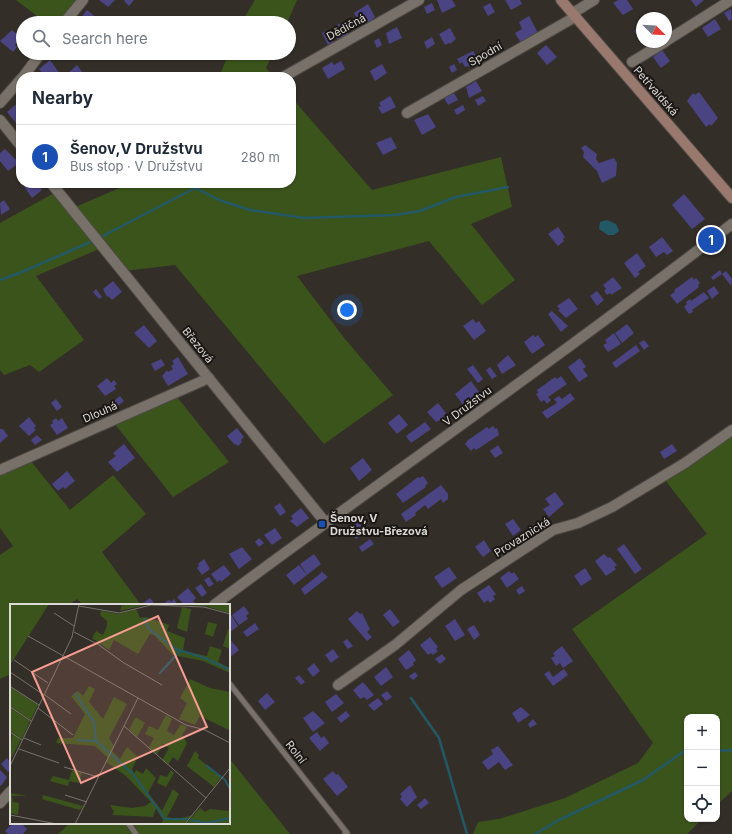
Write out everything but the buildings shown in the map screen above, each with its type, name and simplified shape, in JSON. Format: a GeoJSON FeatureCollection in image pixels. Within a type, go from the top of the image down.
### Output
{"type":"FeatureCollection","features":[{"type":"Feature","properties":{"kind":"main road","name":"Petřvaldská"},"geometry":{"type":"LineString","coordinates":[[561,0],[732,198]]}},
{"type":"Feature","properties":{"kind":"street"},"geometry":{"type":"LineString","coordinates":[[70,16],[83,0]]}},
{"type":"Feature","properties":{"kind":"street","name":"Dědičná"},"geometry":{"type":"LineString","coordinates":[[292,72],[419,0]]}},
{"type":"Feature","properties":{"kind":"street","name":"Spodní"},"geometry":{"type":"LineString","coordinates":[[407,113],[574,15],[594,0]]}},
{"type":"Feature","properties":{"kind":"street"},"geometry":{"type":"LineString","coordinates":[[672,38],[731,0]]}},
{"type":"Feature","properties":{"kind":"street"},"geometry":{"type":"LineString","coordinates":[[632,62],[655,48]]}},
{"type":"Feature","properties":{"kind":"street"},"geometry":{"type":"LineString","coordinates":[[27,72],[36,60]]}},
{"type":"Feature","properties":{"kind":"street"},"geometry":{"type":"LineString","coordinates":[[0,103],[16,85]]}},
{"type":"Feature","properties":{"kind":"street"},"geometry":{"type":"LineString","coordinates":[[0,120],[16,140]]}},
{"type":"Feature","properties":{"kind":"street","name":"Březová"},"geometry":{"type":"LineString","coordinates":[[55,188],[209,378],[236,414],[325,522]]}},
{"type":"Feature","properties":{"kind":"street","name":"V Družstvu"},"geometry":{"type":"LineString","coordinates":[[215,604],[325,522],[396,473],[610,317],[732,224]]}},
{"type":"Feature","properties":{"kind":"street","name":"Dlouhá"},"geometry":{"type":"LineString","coordinates":[[0,470],[209,378]]}},
{"type":"Feature","properties":{"kind":"street","name":"Provaznická"},"geometry":{"type":"LineString","coordinates":[[338,685],[395,645],[461,590],[546,534],[612,507],[686,463],[732,430]]}},
{"type":"Feature","properties":{"kind":"street"},"geometry":{"type":"LineString","coordinates":[[0,803],[10,792]]}},
{"type":"Feature","properties":{"kind":"lane","name":"Rolní"},"geometry":{"type":"LineString","coordinates":[[230,684],[347,833],[345,834]]}},
{"type":"Feature","properties":{"kind":"lane"},"geometry":{"type":"LineString","coordinates":[[129,824],[136,834]]}},
{"type":"Feature","properties":{"kind":"green space"},"geometry":{"type":"Polygon","coordinates":[[[16,0],[80,0],[67,16],[37,16],[16,0]]]}},
{"type":"Feature","properties":{"kind":"green space"},"geometry":{"type":"Polygon","coordinates":[[[255,0],[297,0],[290,16],[245,16],[255,0]]]}},
{"type":"Feature","properties":{"kind":"green space"},"geometry":{"type":"Polygon","coordinates":[[[226,60],[270,60],[266,68],[270,72],[221,72],[226,60]]]}},
{"type":"Feature","properties":{"kind":"green space"},"geometry":{"type":"Polygon","coordinates":[[[296,103],[372,190],[501,157],[512,207],[471,224],[515,280],[482,305],[429,241],[297,276],[345,339],[393,395],[324,444],[175,265],[124,271],[73,208],[119,188],[296,188],[296,103]]]}},
{"type":"Feature","properties":{"kind":"green space"},"geometry":{"type":"Polygon","coordinates":[[[56,192],[99,249],[36,276],[84,340],[39,372],[30,365],[4,375],[0,370],[0,223],[56,192]]]}},
{"type":"Feature","properties":{"kind":"green space"},"geometry":{"type":"Polygon","coordinates":[[[177,397],[229,462],[173,497],[114,423],[177,397]]]}},
{"type":"Feature","properties":{"kind":"green space"},"geometry":{"type":"Polygon","coordinates":[[[732,436],[732,791],[720,802],[720,714],[684,714],[684,822],[699,822],[687,834],[473,834],[478,822],[499,819],[565,798],[638,763],[653,743],[572,629],[707,534],[665,480],[732,436]]]}},
{"type":"Feature","properties":{"kind":"green space"},"geometry":{"type":"Polygon","coordinates":[[[30,460],[70,510],[113,475],[146,514],[102,552],[140,604],[82,604],[77,599],[70,604],[10,604],[10,674],[0,679],[0,555],[13,546],[0,528],[0,473],[30,460]]]}},
{"type":"Feature","properties":{"kind":"green space"},"geometry":{"type":"Polygon","coordinates":[[[230,759],[290,834],[58,834],[69,824],[230,824],[230,759]]]}},
{"type":"Feature","properties":{"kind":"water"},"geometry":{"type":"Polygon","coordinates":[[[607,220],[616,224],[619,231],[614,235],[608,235],[599,229],[600,222],[607,220]]]}},
{"type":"Feature","properties":{"kind":"waterway"},"geometry":{"type":"LineString","coordinates":[[99,238],[195,188],[219,200],[250,210],[304,218],[395,215],[420,211],[456,197],[508,187]]}},
{"type":"Feature","properties":{"kind":"waterway"},"geometry":{"type":"LineString","coordinates":[[0,280],[95,240]]}},
{"type":"Feature","properties":{"kind":"waterway"},"geometry":{"type":"LineString","coordinates":[[411,698],[439,738],[467,834]]}},
{"type":"Feature","properties":{"kind":"waterway"},"geometry":{"type":"LineString","coordinates":[[720,751],[732,750]]}},
{"type":"Feature","properties":{"kind":"waterway"},"geometry":{"type":"LineString","coordinates":[[535,834],[559,820],[643,780],[684,752]]}},
{"type":"Feature","properties":{"kind":"place","name":"Šenov,V Družstvu"},"geometry":{"type":"Point","coordinates":[711,240]}},
{"type":"Feature","properties":{"kind":"place","name":"Šenov, V Družstvu-Březová"},"geometry":{"type":"Point","coordinates":[322,524]}}]}
